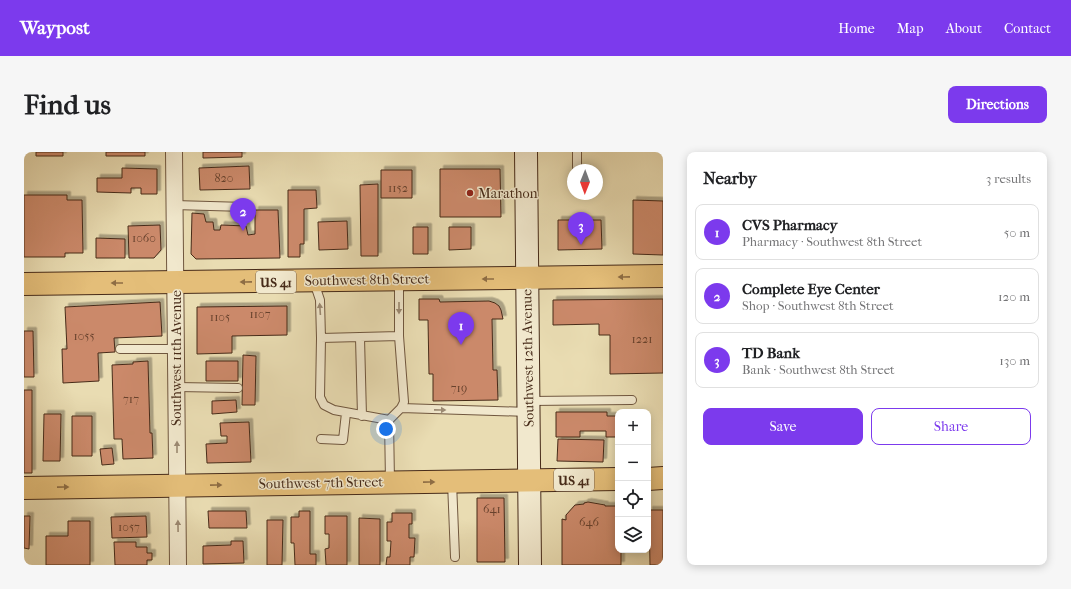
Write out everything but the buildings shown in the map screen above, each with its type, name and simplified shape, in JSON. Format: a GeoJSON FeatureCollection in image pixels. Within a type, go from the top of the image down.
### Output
{"type":"FeatureCollection","features":[{"type":"Feature","properties":{"kind":"main road","name":"Southwest 12th Avenue"},"geometry":{"type":"LineString","coordinates":[[526,152],[530,565]]}},
{"type":"Feature","properties":{"kind":"main road","name":"Southwest 8th Street"},"geometry":{"type":"LineString","coordinates":[[24,284],[663,276]]}},
{"type":"Feature","properties":{"kind":"main road"},"geometry":{"type":"LineString","coordinates":[[651,479],[663,478]]}},
{"type":"Feature","properties":{"kind":"main road","name":"Southwest 7th Street"},"geometry":{"type":"LineString","coordinates":[[24,488],[615,479]]}},
{"type":"Feature","properties":{"kind":"street","name":"Southwest 11th Avenue"},"geometry":{"type":"LineString","coordinates":[[174,152],[178,565]]}},
{"type":"Feature","properties":{"kind":"lane"},"geometry":{"type":"LineString","coordinates":[[577,152],[577,164]]}},
{"type":"Feature","properties":{"kind":"lane"},"geometry":{"type":"LineString","coordinates":[[174,205],[246,207]]}},
{"type":"Feature","properties":{"kind":"lane"},"geometry":{"type":"LineString","coordinates":[[390,482],[389,420],[401,408],[404,402],[399,336],[399,280]]}},
{"type":"Feature","properties":{"kind":"lane"},"geometry":{"type":"LineString","coordinates":[[313,281],[320,300],[320,397],[324,405],[334,410],[346,413],[389,420]]}},
{"type":"Feature","properties":{"kind":"lane"},"geometry":{"type":"LineString","coordinates":[[321,338],[399,336]]}},
{"type":"Feature","properties":{"kind":"lane"},"geometry":{"type":"LineString","coordinates":[[360,338],[362,416]]}},
{"type":"Feature","properties":{"kind":"lane"},"geometry":{"type":"LineString","coordinates":[[120,349],[177,349]]}},
{"type":"Feature","properties":{"kind":"lane"},"geometry":{"type":"LineString","coordinates":[[177,388],[238,388]]}},
{"type":"Feature","properties":{"kind":"lane"},"geometry":{"type":"LineString","coordinates":[[401,408],[529,406],[632,400]]}},
{"type":"Feature","properties":{"kind":"lane"},"geometry":{"type":"LineString","coordinates":[[320,439],[343,440],[346,413]]}},
{"type":"Feature","properties":{"kind":"lane"},"geometry":{"type":"LineString","coordinates":[[452,482],[455,557]]}},
{"type":"Feature","properties":{"kind":"place","name":"Marathon"},"geometry":{"type":"Point","coordinates":[470,193]}},
{"type":"Feature","properties":{"kind":"place","name":"Complete Eye Center"},"geometry":{"type":"Point","coordinates":[243,231]}},
{"type":"Feature","properties":{"kind":"place","name":"TD Bank"},"geometry":{"type":"Point","coordinates":[581,245]}},
{"type":"Feature","properties":{"kind":"place","name":"CVS Pharmacy"},"geometry":{"type":"Point","coordinates":[461,345]}}]}
